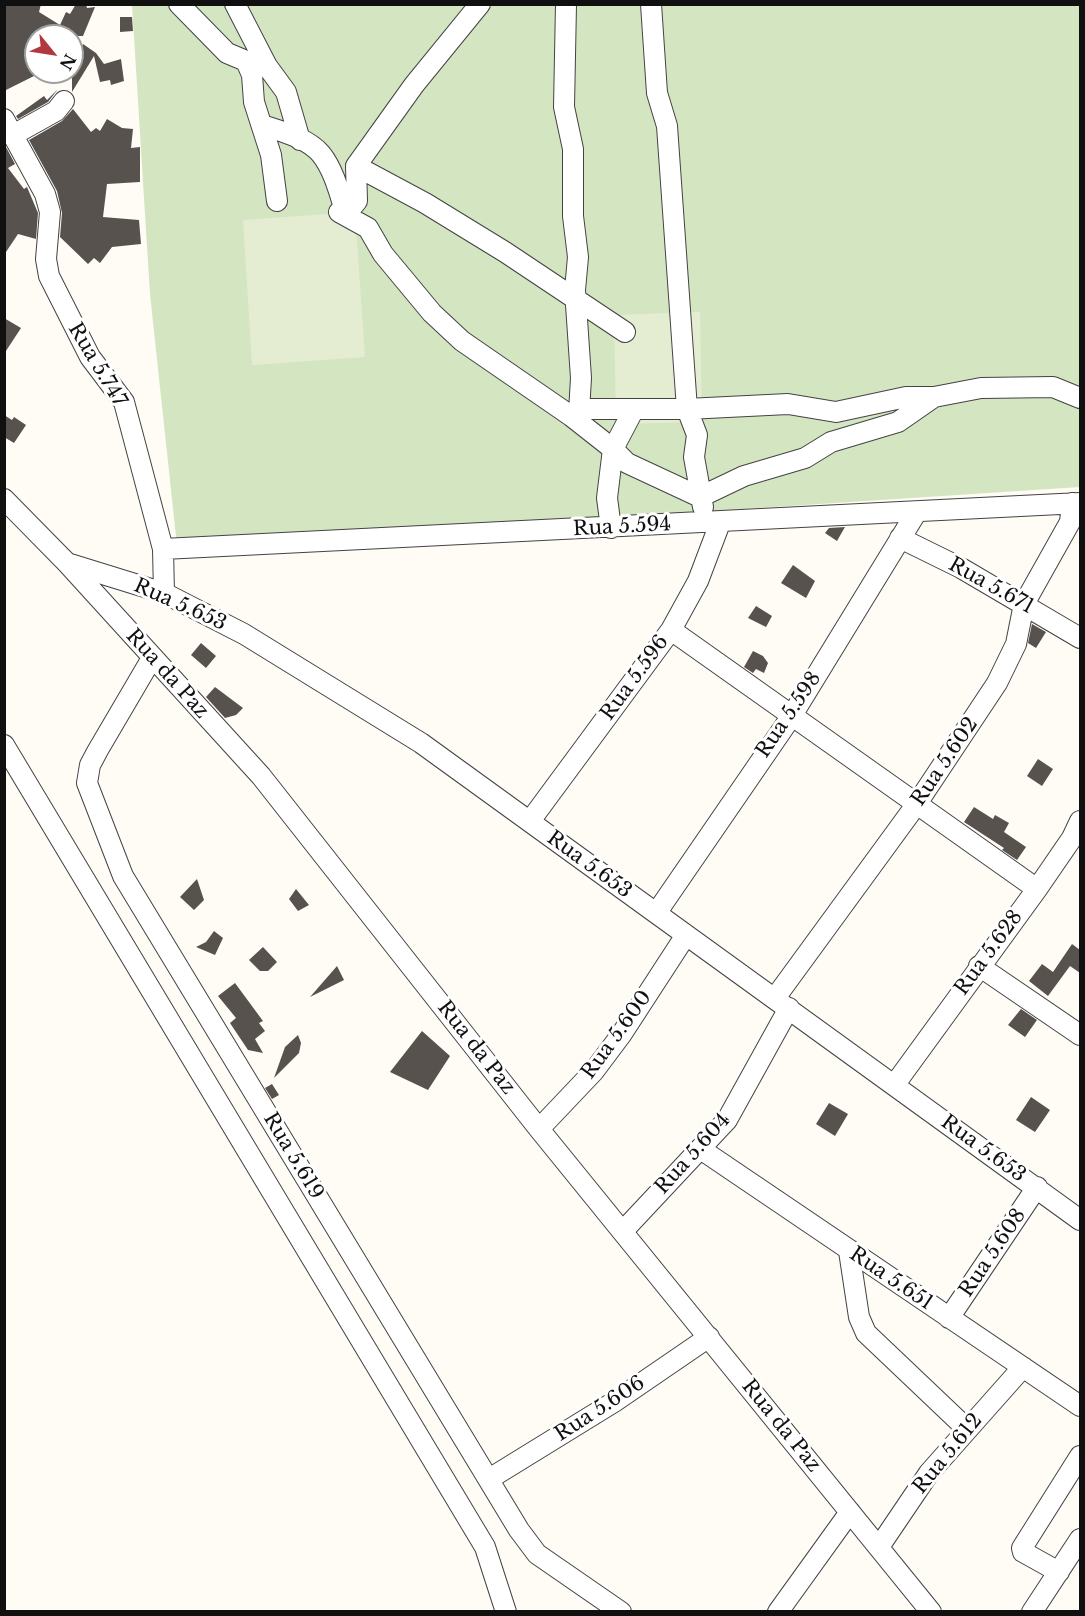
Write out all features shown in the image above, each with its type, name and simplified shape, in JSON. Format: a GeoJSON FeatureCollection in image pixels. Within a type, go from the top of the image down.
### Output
{"type":"FeatureCollection","features":[{"type":"Feature","properties":{"kind":"street"},"geometry":{"type":"LineString","coordinates":[[179,4],[227,53],[246,61],[252,75],[254,102],[271,155],[277,201]]}},
{"type":"Feature","properties":{"kind":"street"},"geometry":{"type":"LineString","coordinates":[[235,4],[267,66],[286,92],[300,140]]}},
{"type":"Feature","properties":{"kind":"street"},"geometry":{"type":"LineString","coordinates":[[342,213],[357,201],[356,165],[414,85],[480,4]]}},
{"type":"Feature","properties":{"kind":"street"},"geometry":{"type":"LineString","coordinates":[[566,4],[564,107],[573,149],[573,216],[578,257],[576,299],[581,378],[575,414]]}},
{"type":"Feature","properties":{"kind":"street"},"geometry":{"type":"LineString","coordinates":[[651,4],[657,93],[667,126],[687,409],[697,435],[694,457],[700,497],[713,523]]}},
{"type":"Feature","properties":{"kind":"street"},"geometry":{"type":"LineString","coordinates":[[9,127],[56,111],[64,101]]}},
{"type":"Feature","properties":{"kind":"street"},"geometry":{"type":"LineString","coordinates":[[262,125],[300,140],[320,153],[334,178],[342,213],[368,228],[383,254],[439,320],[462,341],[575,414],[627,463],[700,497]]}},
{"type":"Feature","properties":{"kind":"street","name":"Rua 5.747"},"geometry":{"type":"LineString","coordinates":[[9,127],[45,194],[50,212],[45,259],[50,276],[90,357],[123,402],[163,549],[164,592]]}},
{"type":"Feature","properties":{"kind":"street"},"geometry":{"type":"LineString","coordinates":[[356,165],[425,203],[576,299],[625,333]]}},
{"type":"Feature","properties":{"kind":"street"},"geometry":{"type":"LineString","coordinates":[[575,414],[586,409],[687,409],[788,404],[836,412],[906,397],[934,397],[981,388],[1053,387],[1080,398]]}},
{"type":"Feature","properties":{"kind":"street"},"geometry":{"type":"LineString","coordinates":[[700,497],[744,476],[805,458],[831,442],[897,422],[934,397]]}},
{"type":"Feature","properties":{"kind":"street"},"geometry":{"type":"LineString","coordinates":[[611,528],[607,498],[613,449],[634,409]]}},
{"type":"Feature","properties":{"kind":"street","name":"Rua da Paz"},"geometry":{"type":"LineString","coordinates":[[4,499],[67,563],[261,776],[539,1129],[931,1611]]}},
{"type":"Feature","properties":{"kind":"street","name":"Rua 5.594"},"geometry":{"type":"LineString","coordinates":[[163,549],[916,513],[1076,503]]}},
{"type":"Feature","properties":{"kind":"street","name":"Rua 5.602"},"geometry":{"type":"LineString","coordinates":[[782,1003],[997,683],[1016,644],[1024,604],[1070,522],[1076,503]]}},
{"type":"Feature","properties":{"kind":"street","name":"Rua 5.598"},"geometry":{"type":"LineString","coordinates":[[657,912],[791,717],[916,513]]}},
{"type":"Feature","properties":{"kind":"street","name":"Rua 5.596"},"geometry":{"type":"LineString","coordinates":[[530,822],[671,630],[698,581],[713,523]]}},
{"type":"Feature","properties":{"kind":"street","name":"Rua 5.671"},"geometry":{"type":"LineString","coordinates":[[900,538],[1024,604],[1080,638]]}},
{"type":"Feature","properties":{"kind":"street","name":"Rua 5.653"},"geometry":{"type":"LineString","coordinates":[[67,563],[164,592],[244,634],[421,743],[1080,1220]]}},
{"type":"Feature","properties":{"kind":"street"},"geometry":{"type":"LineString","coordinates":[[671,630],[1037,889]]}},
{"type":"Feature","properties":{"kind":"street","name":"Rua 5.619"},"geometry":{"type":"LineString","coordinates":[[152,658],[90,765],[87,783],[123,876],[519,1530],[537,1554],[621,1611]]}},
{"type":"Feature","properties":{"kind":"street"},"geometry":{"type":"LineString","coordinates":[[4,745],[485,1547],[506,1611]]}},
{"type":"Feature","properties":{"kind":"street","name":"Rua 5.628"},"geometry":{"type":"LineString","coordinates":[[895,1084],[1037,889],[1072,838],[1080,821]]}},
{"type":"Feature","properties":{"kind":"street","name":"Rua 5.600"},"geometry":{"type":"LineString","coordinates":[[539,1129],[594,1071],[686,935]]}},
{"type":"Feature","properties":{"kind":"street"},"geometry":{"type":"LineString","coordinates":[[980,966],[1080,1035]]}},
{"type":"Feature","properties":{"kind":"street","name":"Rua 5.604"},"geometry":{"type":"LineString","coordinates":[[623,1231],[702,1150],[727,1120],[782,1003]]}},
{"type":"Feature","properties":{"kind":"street","name":"Rua 5.651"},"geometry":{"type":"LineString","coordinates":[[702,1150],[1080,1406]]}},
{"type":"Feature","properties":{"kind":"street","name":"Rua 5.608"},"geometry":{"type":"LineString","coordinates":[[949,1318],[1036,1187]]}},
{"type":"Feature","properties":{"kind":"street"},"geometry":{"type":"LineString","coordinates":[[849,1251],[859,1317],[866,1332],[967,1429]]}},
{"type":"Feature","properties":{"kind":"street","name":"Rua 5.606"},"geometry":{"type":"LineString","coordinates":[[489,1479],[614,1402],[710,1337]]}},
{"type":"Feature","properties":{"kind":"street","name":"Rua 5.612"},"geometry":{"type":"LineString","coordinates":[[879,1547],[929,1473],[1023,1367]]}},
{"type":"Feature","properties":{"kind":"street"},"geometry":{"type":"LineString","coordinates":[[1059,1572],[1023,1552],[1022,1548],[1080,1456]]}},
{"type":"Feature","properties":{"kind":"street"},"geometry":{"type":"LineString","coordinates":[[778,1611],[850,1512]]}},
{"type":"Feature","properties":{"kind":"street"},"geometry":{"type":"LineString","coordinates":[[1032,1611],[1080,1539]]}},
{"type":"Feature","properties":{"kind":"green space"},"geometry":{"type":"Polygon","coordinates":[[[132,5],[1080,5],[1080,487],[177,546],[150,294],[132,5]]]}},
{"type":"Feature","properties":{"kind":"green space"},"geometry":{"type":"Polygon","coordinates":[[[355,212],[365,357],[252,365],[243,220],[355,212]]]}},
{"type":"Feature","properties":{"kind":"green space"},"geometry":{"type":"Polygon","coordinates":[[[700,312],[702,422],[616,424],[614,315],[700,312]]]}},
{"type":"Feature","properties":{"kind":"building"},"geometry":{"type":"Polygon","coordinates":[[[4,4],[41,4],[39,12],[58,24],[24,24],[24,81],[4,91],[4,4]]]}},
{"type":"Feature","properties":{"kind":"building"},"geometry":{"type":"Polygon","coordinates":[[[76,4],[86,4],[87,8],[95,7],[84,34],[84,24],[60,24],[66,12],[70,14],[76,4]]]}},
{"type":"Feature","properties":{"kind":"building"},"geometry":{"type":"Polygon","coordinates":[[[120,17],[132,17],[133,31],[120,32],[120,17]]]}},
{"type":"Feature","properties":{"kind":"building"},"geometry":{"type":"Polygon","coordinates":[[[84,45],[96,53],[104,64],[121,59],[124,81],[111,85],[110,80],[100,82],[94,56],[84,72],[84,45]]]}},
{"type":"Feature","properties":{"kind":"building"},"geometry":{"type":"Polygon","coordinates":[[[58,89],[48,102],[18,119],[16,116],[44,96],[47,100],[58,89]]]}},
{"type":"Feature","properties":{"kind":"building"},"geometry":{"type":"Polygon","coordinates":[[[73,109],[91,132],[96,128],[100,131],[107,119],[122,128],[133,129],[131,148],[140,147],[140,182],[107,184],[103,217],[139,220],[141,244],[112,247],[100,263],[94,258],[88,264],[60,237],[62,213],[57,191],[29,140],[62,121],[73,109]]]}},
{"type":"Feature","properties":{"kind":"building"},"geometry":{"type":"Polygon","coordinates":[[[6,147],[15,164],[8,168],[24,189],[27,187],[38,213],[36,239],[18,234],[4,255],[6,147]]]}},
{"type":"Feature","properties":{"kind":"building"},"geometry":{"type":"Polygon","coordinates":[[[4,318],[21,328],[4,354],[4,318]]]}},
{"type":"Feature","properties":{"kind":"building"},"geometry":{"type":"Polygon","coordinates":[[[4,415],[12,420],[14,417],[26,425],[14,443],[4,437],[4,415]]]}},
{"type":"Feature","properties":{"kind":"building"},"geometry":{"type":"Polygon","coordinates":[[[845,527],[837,541],[825,533],[829,528],[845,527]]]}},
{"type":"Feature","properties":{"kind":"building"},"geometry":{"type":"Polygon","coordinates":[[[793,565],[815,581],[806,598],[781,583],[793,565]]]}},
{"type":"Feature","properties":{"kind":"building"},"geometry":{"type":"Polygon","coordinates":[[[756,606],[772,616],[766,627],[748,618],[756,606]]]}},
{"type":"Feature","properties":{"kind":"building"},"geometry":{"type":"Polygon","coordinates":[[[1032,624],[1046,632],[1036,648],[1028,643],[1032,624]]]}},
{"type":"Feature","properties":{"kind":"building"},"geometry":{"type":"Polygon","coordinates":[[[201,643],[216,656],[206,668],[191,655],[201,643]]]}},
{"type":"Feature","properties":{"kind":"building"},"geometry":{"type":"Polygon","coordinates":[[[753,651],[763,656],[768,663],[764,673],[756,669],[753,673],[744,667],[753,651]]]}},
{"type":"Feature","properties":{"kind":"building"},"geometry":{"type":"Polygon","coordinates":[[[215,687],[243,708],[236,715],[225,718],[206,697],[215,687]]]}},
{"type":"Feature","properties":{"kind":"building"},"geometry":{"type":"Polygon","coordinates":[[[1038,759],[1053,769],[1042,786],[1027,776],[1038,759]]]}},
{"type":"Feature","properties":{"kind":"building"},"geometry":{"type":"Polygon","coordinates":[[[974,807],[993,819],[995,815],[1009,823],[1004,832],[1026,847],[1017,860],[1002,850],[1004,848],[964,822],[974,807]]]}},
{"type":"Feature","properties":{"kind":"building"},"geometry":{"type":"Polygon","coordinates":[[[197,879],[204,900],[194,910],[180,897],[197,879]]]}},
{"type":"Feature","properties":{"kind":"building"},"geometry":{"type":"Polygon","coordinates":[[[296,889],[309,905],[298,911],[289,899],[296,889]]]}},
{"type":"Feature","properties":{"kind":"building"},"geometry":{"type":"Polygon","coordinates":[[[214,931],[223,938],[215,955],[196,947],[206,942],[214,931]]]}},
{"type":"Feature","properties":{"kind":"building"},"geometry":{"type":"Polygon","coordinates":[[[1072,944],[1080,950],[1080,973],[1070,966],[1048,996],[1029,981],[1042,964],[1053,972],[1072,944]]]}},
{"type":"Feature","properties":{"kind":"building"},"geometry":{"type":"Polygon","coordinates":[[[263,947],[277,962],[268,971],[260,971],[249,960],[263,947]]]}},
{"type":"Feature","properties":{"kind":"building"},"geometry":{"type":"Polygon","coordinates":[[[337,966],[344,980],[310,997],[337,966]]]}},
{"type":"Feature","properties":{"kind":"building"},"geometry":{"type":"Polygon","coordinates":[[[235,983],[263,1021],[259,1023],[265,1031],[255,1039],[263,1053],[248,1050],[230,1023],[236,1018],[218,996],[235,983]]]}},
{"type":"Feature","properties":{"kind":"building"},"geometry":{"type":"Polygon","coordinates":[[[1021,1009],[1037,1020],[1025,1037],[1008,1025],[1021,1009]]]}},
{"type":"Feature","properties":{"kind":"building"},"geometry":{"type":"Polygon","coordinates":[[[422,1031],[450,1056],[428,1090],[390,1072],[422,1031]]]}},
{"type":"Feature","properties":{"kind":"building"},"geometry":{"type":"Polygon","coordinates":[[[298,1035],[301,1043],[299,1053],[274,1078],[285,1047],[298,1035]]]}},
{"type":"Feature","properties":{"kind":"building"},"geometry":{"type":"Polygon","coordinates":[[[272,1084],[279,1095],[272,1099],[265,1088],[272,1084]]]}},
{"type":"Feature","properties":{"kind":"building"},"geometry":{"type":"Polygon","coordinates":[[[1031,1097],[1050,1110],[1035,1132],[1016,1120],[1031,1097]]]}},
{"type":"Feature","properties":{"kind":"building"},"geometry":{"type":"Polygon","coordinates":[[[829,1103],[848,1114],[835,1136],[816,1124],[829,1103]]]}}]}
